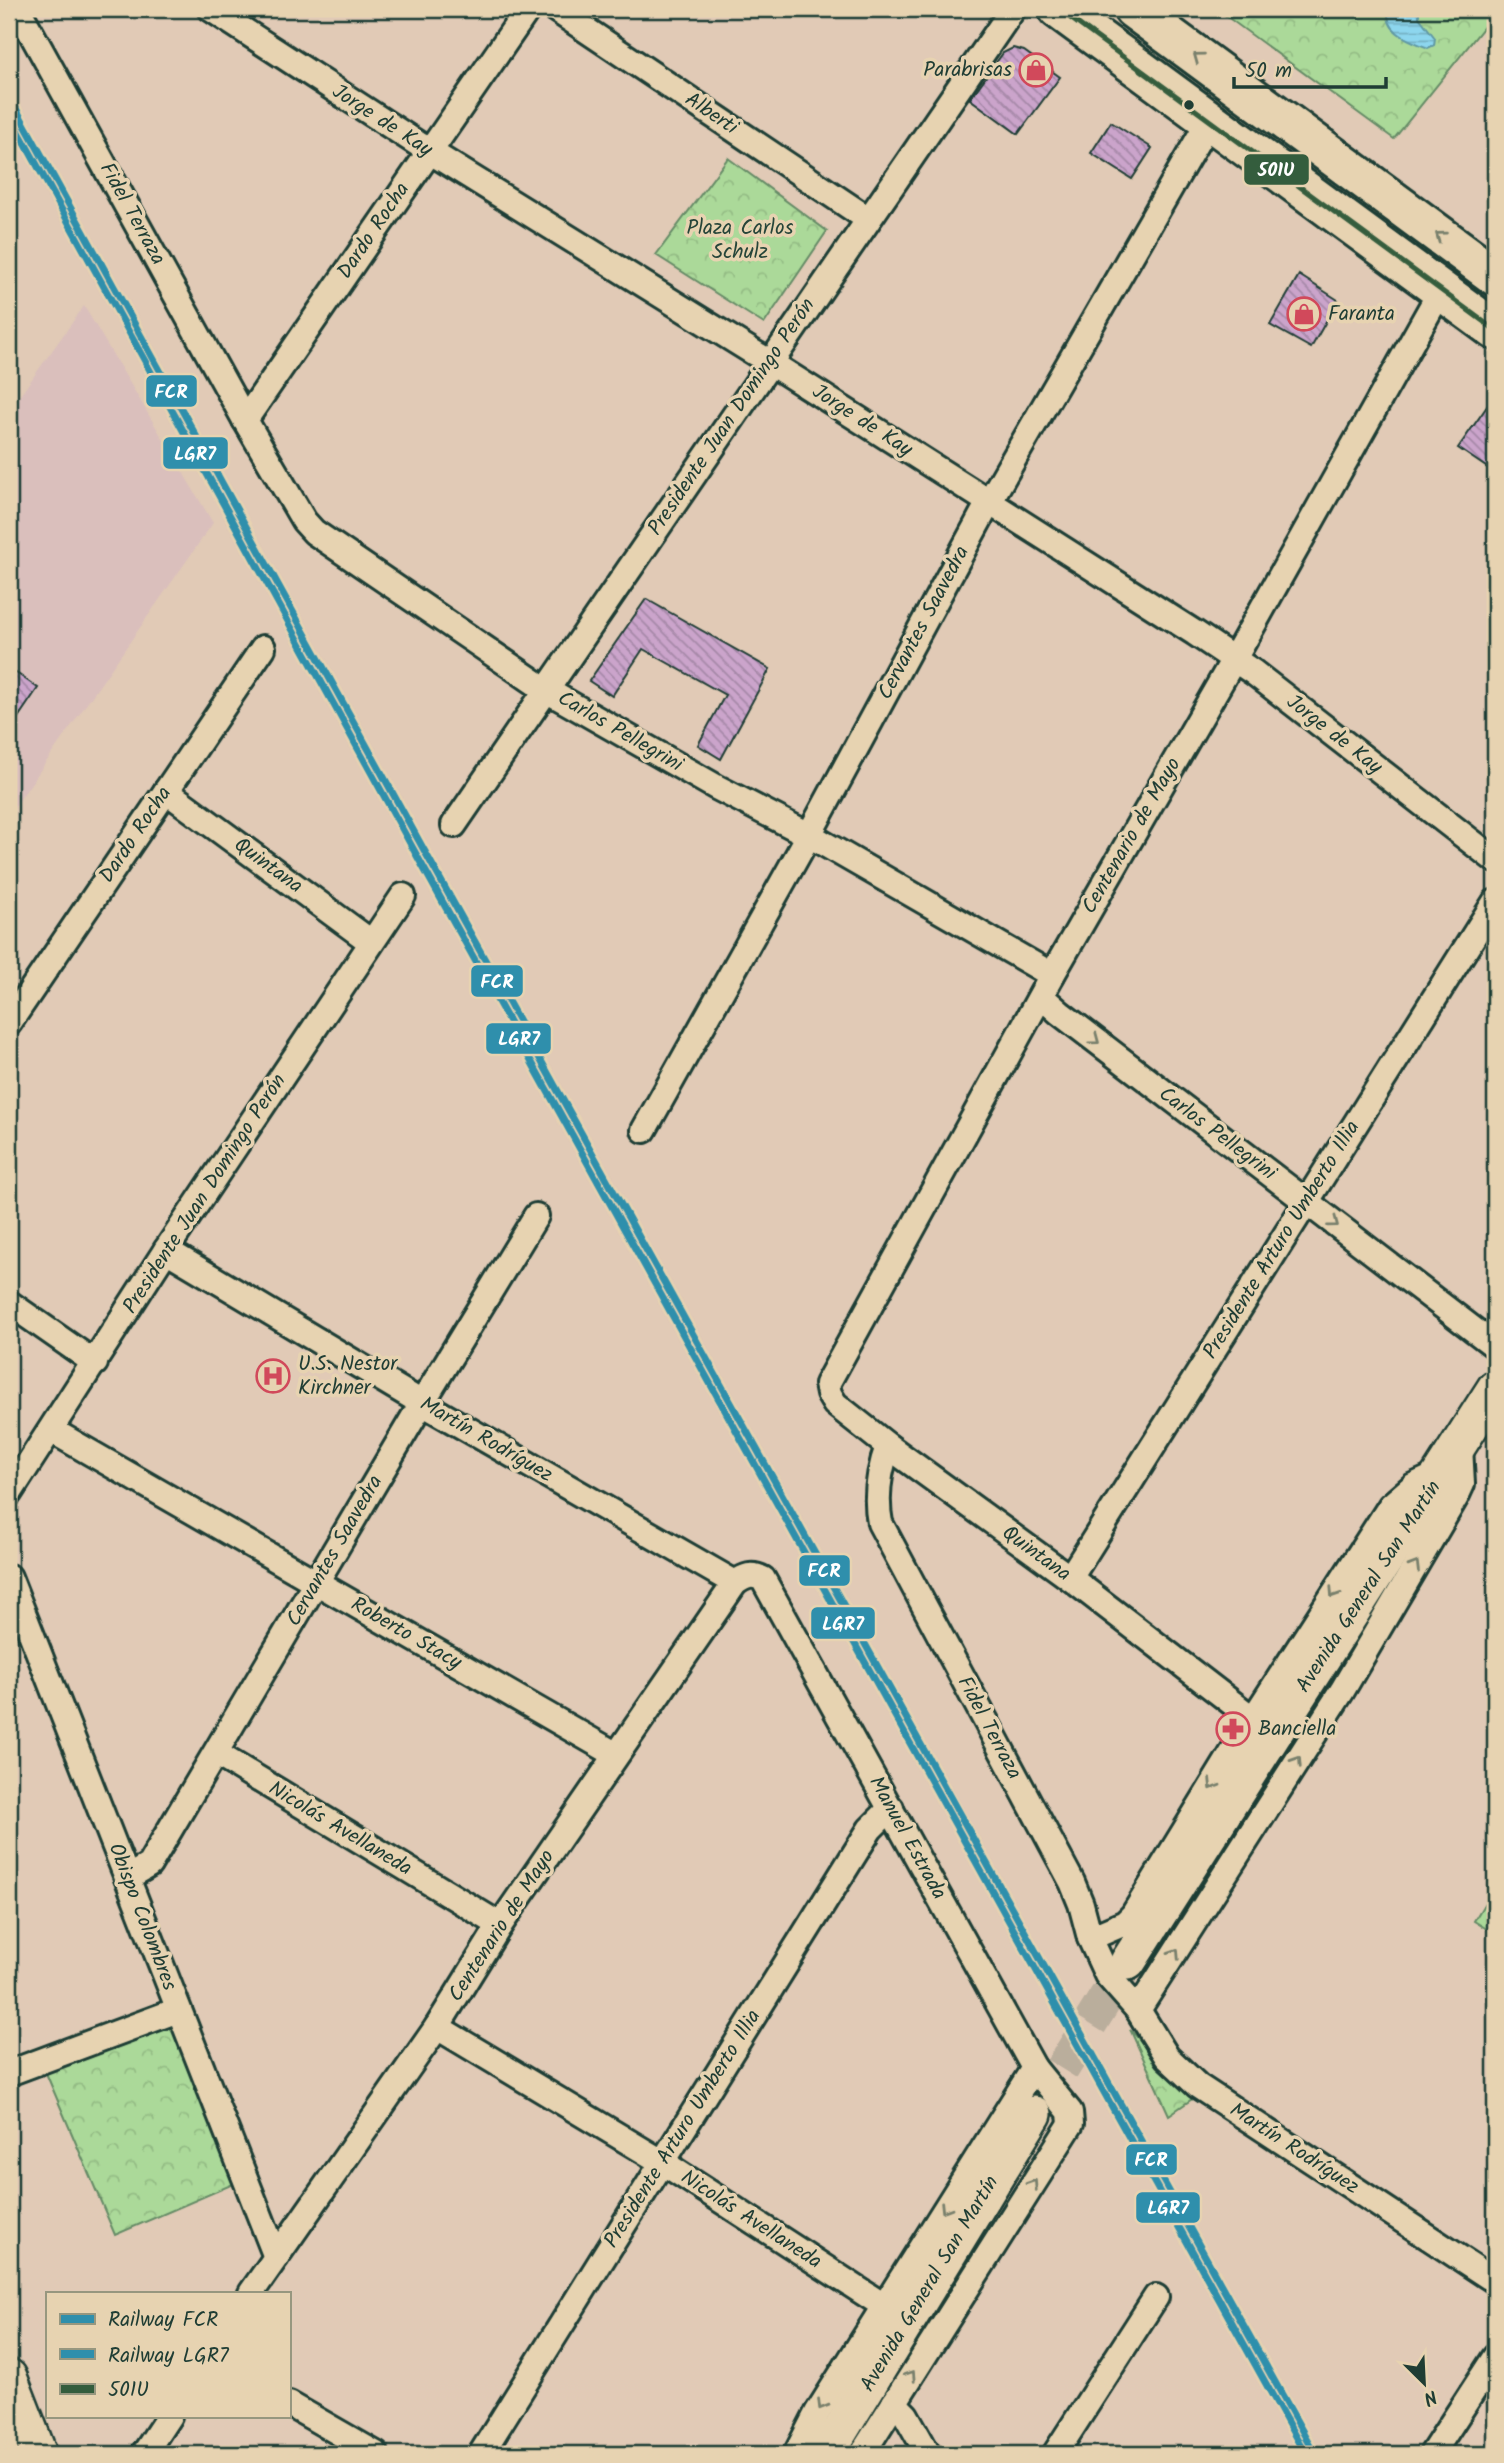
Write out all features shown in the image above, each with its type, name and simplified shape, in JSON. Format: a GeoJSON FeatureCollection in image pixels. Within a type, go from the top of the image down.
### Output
{"type":"FeatureCollection","features":[{"type":"Feature","properties":{"kind":"main road"},"geometry":{"type":"LineString","coordinates":[[1058,9],[1495,330]]}},
{"type":"Feature","properties":{"kind":"main road"},"geometry":{"type":"LineString","coordinates":[[1133,9],[1495,276]]}},
{"type":"Feature","properties":{"kind":"main road","name":"Avenida General San Martín"},"geometry":{"type":"LineString","coordinates":[[1123,1976],[1495,1388]]}},
{"type":"Feature","properties":{"kind":"main road","name":"Avenida General San Martín"},"geometry":{"type":"LineString","coordinates":[[825,2454],[1044,2105]]}},
{"type":"Feature","properties":{"kind":"main road"},"geometry":{"type":"LineString","coordinates":[[9,2377],[39,2454]]}},
{"type":"Feature","properties":{"kind":"street","name":"Jorge de Kay"},"geometry":{"type":"LineString","coordinates":[[211,9],[429,151],[769,362],[1234,659],[1495,860]]}},
{"type":"Feature","properties":{"kind":"street","name":"Dardo Rocha"},"geometry":{"type":"LineString","coordinates":[[245,420],[528,9]]}},
{"type":"Feature","properties":{"kind":"street","name":"Alberti"},"geometry":{"type":"LineString","coordinates":[[555,9],[868,219]]}},
{"type":"Feature","properties":{"kind":"street","name":"Presidente Juan Domingo Perón"},"geometry":{"type":"LineString","coordinates":[[454,825],[1013,9]]}},
{"type":"Feature","properties":{"kind":"street","name":"Fidel Terraza"},"geometry":{"type":"LineString","coordinates":[[20,10],[245,420]]}},
{"type":"Feature","properties":{"kind":"street","name":"Cervantes Saavedra"},"geometry":{"type":"LineString","coordinates":[[644,1130],[809,835],[989,502],[1210,119]]}},
{"type":"Feature","properties":{"kind":"street","name":"Centenario de Mayo"},"geometry":{"type":"LineString","coordinates":[[827,1384],[1047,986],[1441,290]]}},
{"type":"Feature","properties":{"kind":"street","name":"Carlos Pellegrini"},"geometry":{"type":"LineString","coordinates":[[245,420],[304,521],[314,532],[546,690],[716,787],[809,835],[1047,986],[1306,1202],[1495,1346]]}},
{"type":"Feature","properties":{"kind":"street","name":"Dardo Rocha"},"geometry":{"type":"LineString","coordinates":[[9,1023],[263,648]]}},
{"type":"Feature","properties":{"kind":"street","name":"Quintana"},"geometry":{"type":"LineString","coordinates":[[166,791],[371,942]]}},
{"type":"Feature","properties":{"kind":"street","name":"Presidente Juan Domingo Perón"},"geometry":{"type":"LineString","coordinates":[[9,1494],[166,1250],[403,895]]}},
{"type":"Feature","properties":{"kind":"street","name":"Presidente Arturo Umberto Illia"},"geometry":{"type":"LineString","coordinates":[[1070,1578],[1495,902]]}},
{"type":"Feature","properties":{"kind":"street","name":"Cervantes Saavedra"},"geometry":{"type":"LineString","coordinates":[[127,1878],[149,1865],[422,1403],[536,1216]]}},
{"type":"Feature","properties":{"kind":"street","name":"Martín Rodríguez"},"geometry":{"type":"LineString","coordinates":[[166,1250],[422,1403],[735,1583]]}},
{"type":"Feature","properties":{"kind":"street"},"geometry":{"type":"LineString","coordinates":[[9,1303],[95,1363]]}},
{"type":"Feature","properties":{"kind":"street","name":"Quintana"},"geometry":{"type":"LineString","coordinates":[[827,1384],[835,1404],[885,1454],[1070,1578],[1253,1719]]}},
{"type":"Feature","properties":{"kind":"street","name":"Roberto Stacy"},"geometry":{"type":"LineString","coordinates":[[51,1430],[615,1754]]}},
{"type":"Feature","properties":{"kind":"street","name":"Fidel Terraza"},"geometry":{"type":"LineString","coordinates":[[885,1454],[879,1489],[880,1523],[1072,1882],[1090,1938],[1107,1975],[1123,1976]]}},
{"type":"Feature","properties":{"kind":"street"},"geometry":{"type":"LineString","coordinates":[[1090,1938],[1125,1923],[1133,1915],[1253,1719],[1391,1505],[1451,1459],[1462,1484],[1456,1497],[1342,1691],[1138,2010]]}},
{"type":"Feature","properties":{"kind":"street","name":"Manuel Estrada"},"geometry":{"type":"LineString","coordinates":[[735,1583],[751,1575],[763,1579],[1034,2068],[1044,2105],[1070,2112],[1071,2124],[894,2403]]}},
{"type":"Feature","properties":{"kind":"street","name":"Obispo Colombres"},"geometry":{"type":"LineString","coordinates":[[9,1577],[276,2257]]}},
{"type":"Feature","properties":{"kind":"street","name":"Centenario de Mayo"},"geometry":{"type":"LineString","coordinates":[[252,2292],[437,2026],[500,1925],[615,1754],[735,1583]]}},
{"type":"Feature","properties":{"kind":"street","name":"Nicolás Avellaneda"},"geometry":{"type":"LineString","coordinates":[[217,1754],[500,1925]]}},
{"type":"Feature","properties":{"kind":"street","name":"Presidente Arturo Umberto Illia"},"geometry":{"type":"LineString","coordinates":[[481,2454],[870,1829],[891,1808]]}},
{"type":"Feature","properties":{"kind":"street","name":"Martín Rodríguez"},"geometry":{"type":"LineString","coordinates":[[1123,1976],[1138,2010],[1167,2057],[1198,2086],[1495,2281]]}},
{"type":"Feature","properties":{"kind":"street"},"geometry":{"type":"LineString","coordinates":[[9,2073],[178,2010]]}},
{"type":"Feature","properties":{"kind":"street","name":"Nicolás Avellaneda"},"geometry":{"type":"LineString","coordinates":[[437,2026],[662,2162],[884,2305]]}},
{"type":"Feature","properties":{"kind":"street"},"geometry":{"type":"LineString","coordinates":[[796,2454],[817,2413],[1034,2068]]}},
{"type":"Feature","properties":{"kind":"street"},"geometry":{"type":"LineString","coordinates":[[1055,2454],[1156,2297]]}},
{"type":"Feature","properties":{"kind":"street"},"geometry":{"type":"LineString","coordinates":[[1433,2454],[1495,2357]]}},
{"type":"Feature","properties":{"kind":"street"},"geometry":{"type":"LineString","coordinates":[[862,2454],[894,2403],[906,2414],[928,2454]]}},
{"type":"Feature","properties":{"kind":"street"},"geometry":{"type":"LineString","coordinates":[[290,2405],[376,2454]]}},
{"type":"Feature","properties":{"kind":"street"},"geometry":{"type":"LineString","coordinates":[[144,2454],[168,2418]]}},
{"type":"Feature","properties":{"kind":"shaded area"},"geometry":{"type":"Polygon","coordinates":[[[84,306],[213,523],[9,815],[9,411],[84,306]]]}},
{"type":"Feature","properties":{"kind":"green space"},"geometry":{"type":"Polygon","coordinates":[[[1495,9],[1495,13],[1394,139],[1219,11],[1495,9]]]}},
{"type":"Feature","properties":{"kind":"green space","name":"Plaza Carlos Schulz"},"geometry":{"type":"Polygon","coordinates":[[[728,158],[827,231],[764,324],[656,255],[728,158]]]}},
{"type":"Feature","properties":{"kind":"green space"},"geometry":{"type":"Polygon","coordinates":[[[1495,1886],[1495,1934],[1474,1921],[1495,1886]]]}},
{"type":"Feature","properties":{"kind":"green space"},"geometry":{"type":"Polygon","coordinates":[[[175,2022],[238,2182],[115,2235],[43,2066],[175,2022]]]}},
{"type":"Feature","properties":{"kind":"green space"},"geometry":{"type":"Polygon","coordinates":[[[1130,2029],[1192,2099],[1169,2115],[1130,2029]]]}},
{"type":"Feature","properties":{"kind":"water"},"geometry":{"type":"Polygon","coordinates":[[[1388,9],[1419,9],[1419,17],[1435,38],[1434,45],[1428,48],[1394,30],[1388,17],[1388,9]]]}},
{"type":"Feature","properties":{"kind":"building"},"geometry":{"type":"Polygon","coordinates":[[[1013,48],[1024,51],[1060,77],[1018,134],[970,99],[1003,53],[1013,48]]]}},
{"type":"Feature","properties":{"kind":"building"},"geometry":{"type":"Polygon","coordinates":[[[1111,122],[1152,148],[1132,179],[1091,153],[1111,122]]]}},
{"type":"Feature","properties":{"kind":"building","name":"Faranta"},"geometry":{"type":"Polygon","coordinates":[[[1299,275],[1338,300],[1311,348],[1270,325],[1299,275]]]}},
{"type":"Feature","properties":{"kind":"building"},"geometry":{"type":"Polygon","coordinates":[[[1495,395],[1495,473],[1458,448],[1495,395]]]}},
{"type":"Feature","properties":{"kind":"building"},"geometry":{"type":"Polygon","coordinates":[[[646,599],[770,669],[721,759],[698,745],[725,695],[643,649],[612,696],[589,681],[646,599]]]}},
{"type":"Feature","properties":{"kind":"building"},"geometry":{"type":"Polygon","coordinates":[[[9,668],[38,688],[9,731],[9,668]]]}},
{"type":"Feature","properties":{"kind":"tunnel"},"geometry":{"type":"LineString","coordinates":[[1034,2114],[1128,1962]]}},
{"type":"Feature","properties":{"kind":"rail line","name":"FCR"},"geometry":{"type":"LineString","coordinates":[[9,96],[424,850],[1315,2454]]}},
{"type":"Feature","properties":{"kind":"rail line","name":"LGR7"},"geometry":{"type":"LineString","coordinates":[[9,114],[416,854],[1305,2454]]}},
{"type":"Feature","properties":{"kind":"transit line","name":"501U"},"geometry":{"type":"LineString","coordinates":[[1058,9],[1495,330]]}},
{"type":"Feature","properties":{"kind":"place","name":"Parabrisas"},"geometry":{"type":"Point","coordinates":[1036,70]}},
{"type":"Feature","properties":{"kind":"place","name":"Faranta"},"geometry":{"type":"Point","coordinates":[1304,314]}},
{"type":"Feature","properties":{"kind":"place","name":"U.S. Nestor Kirchner"},"geometry":{"type":"Point","coordinates":[273,1376]}},
{"type":"Feature","properties":{"kind":"place","name":"Banciella"},"geometry":{"type":"Point","coordinates":[1233,1729]}}]}
